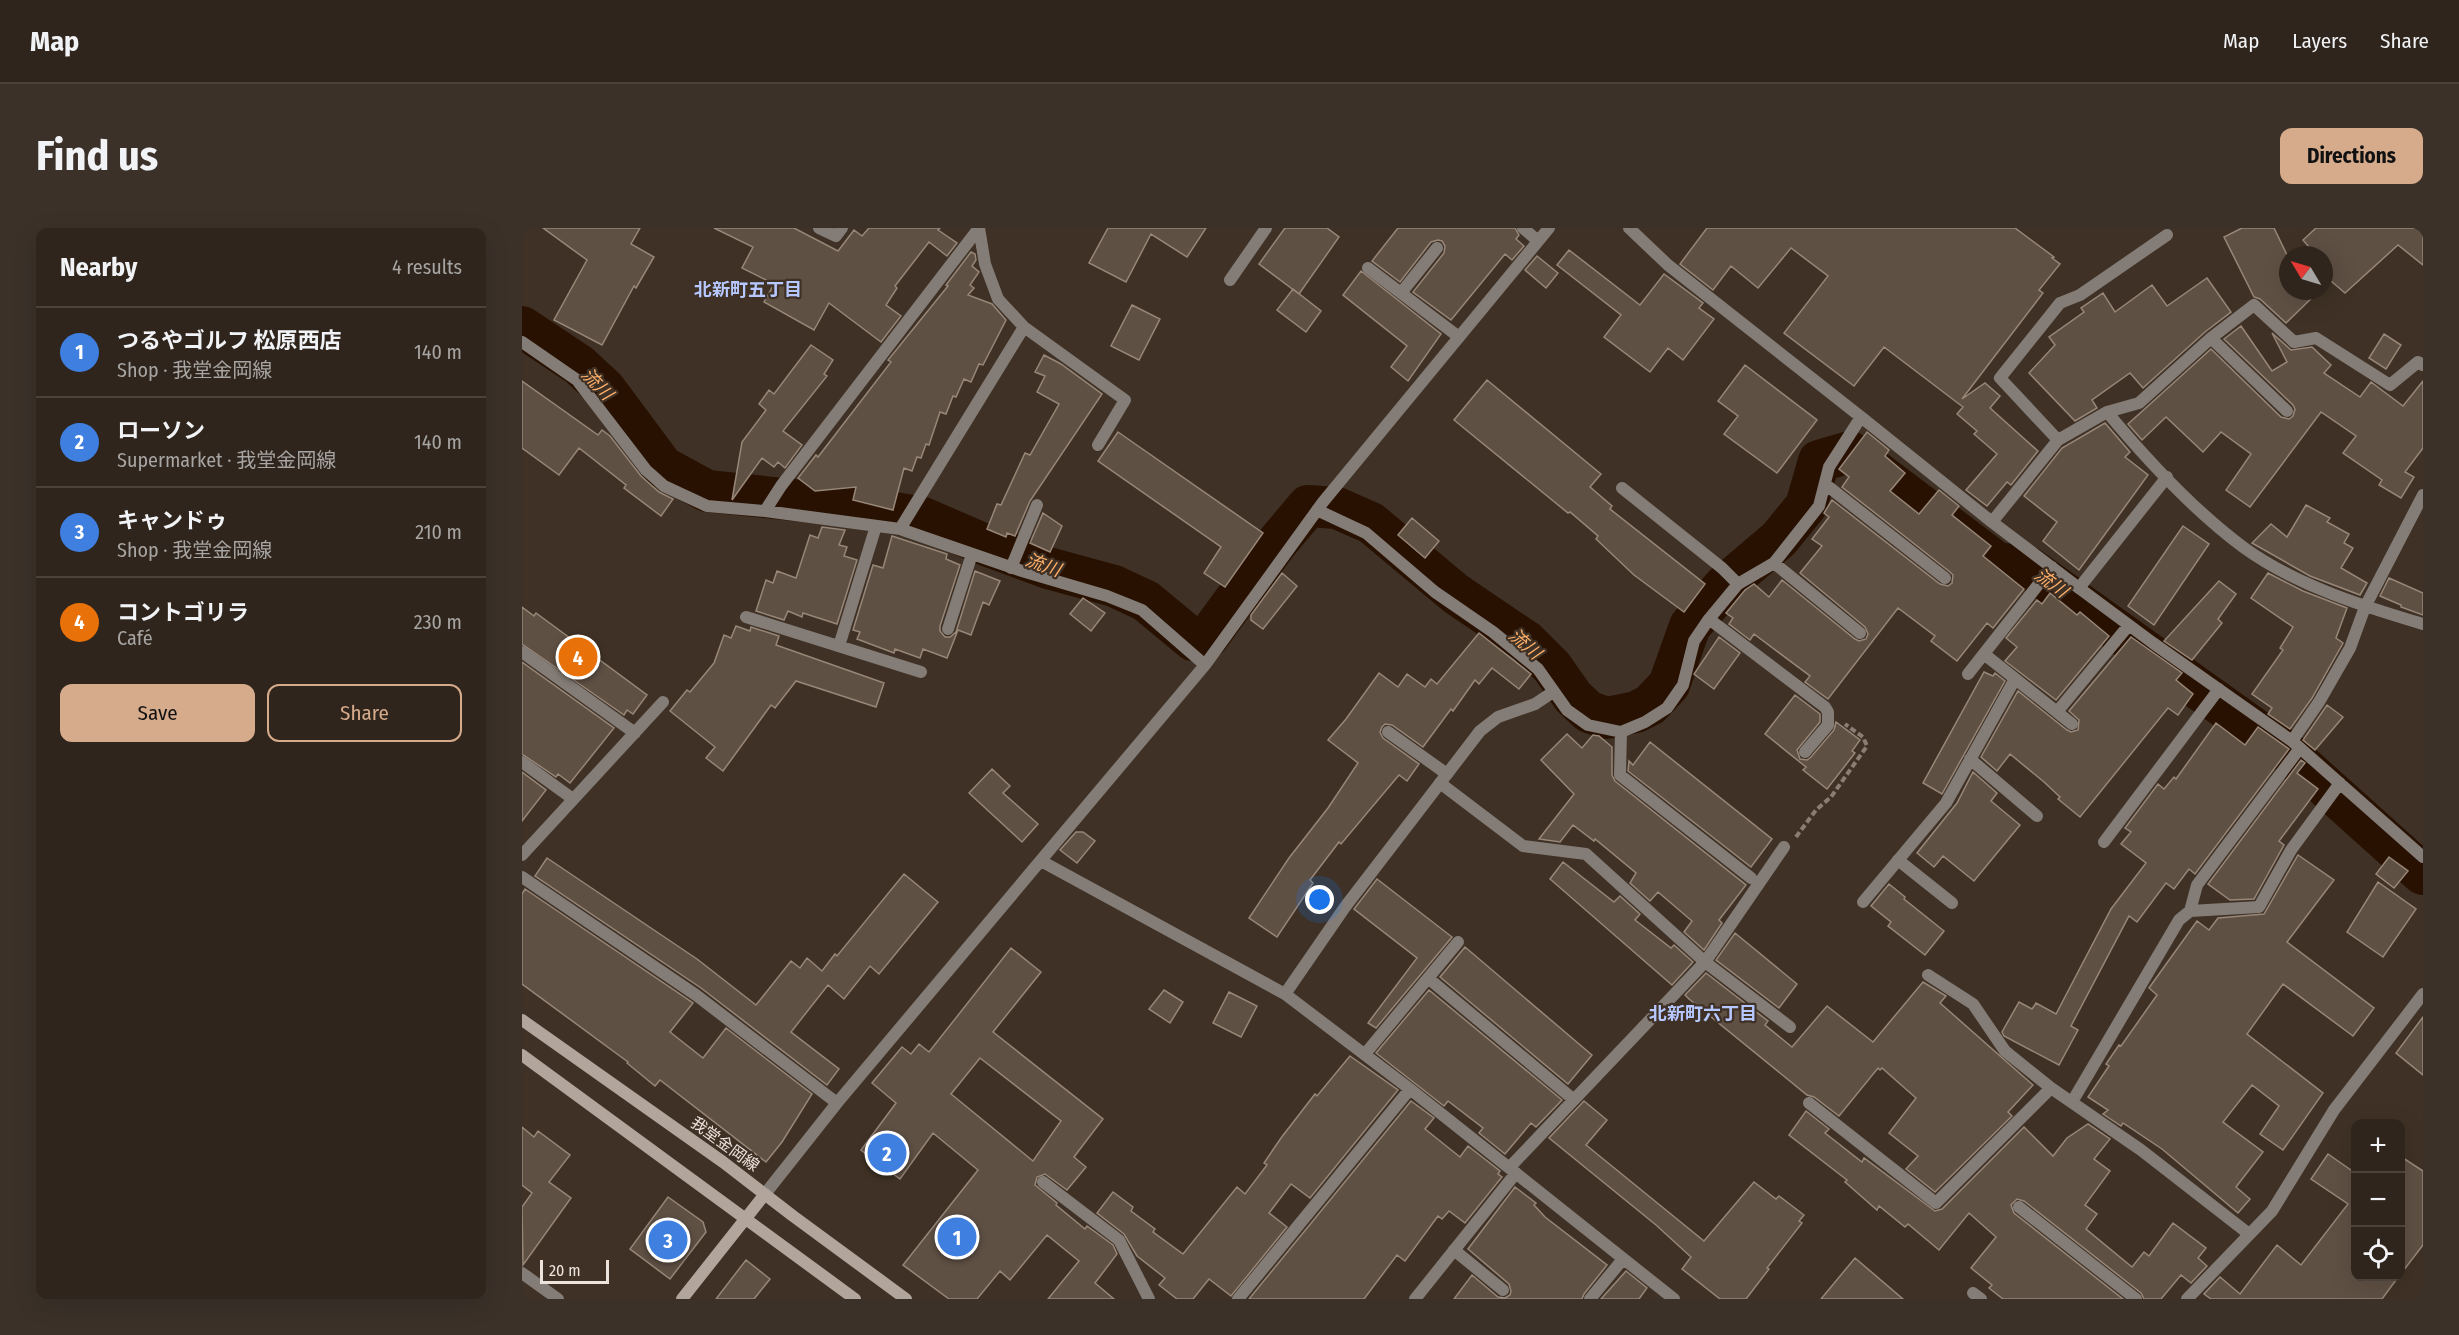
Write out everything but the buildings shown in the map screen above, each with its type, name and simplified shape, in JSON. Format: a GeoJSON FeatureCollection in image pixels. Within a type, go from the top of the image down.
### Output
{"type":"FeatureCollection","features":[{"type":"Feature","properties":{"kind":"main road","name":"我堂金岡線"},"geometry":{"type":"LineString","coordinates":[[522,1020],[713,1155],[906,1299]]}},
{"type":"Feature","properties":{"kind":"main road"},"geometry":{"type":"LineString","coordinates":[[522,1055],[855,1299]]}},
{"type":"Feature","properties":{"kind":"main road"},"geometry":{"type":"LineString","coordinates":[[682,1299],[765,1194]]}},
{"type":"Feature","properties":{"kind":"street"},"geometry":{"type":"LineString","coordinates":[[819,228],[836,236],[842,228]]}},
{"type":"Feature","properties":{"kind":"street"},"geometry":{"type":"LineString","coordinates":[[979,228],[985,264],[998,299],[1024,327],[1125,400],[1098,445]]}},
{"type":"Feature","properties":{"kind":"street"},"geometry":{"type":"LineString","coordinates":[[767,508],[781,486],[979,228]]}},
{"type":"Feature","properties":{"kind":"street"},"geometry":{"type":"LineString","coordinates":[[1230,280],[1266,228]]}},
{"type":"Feature","properties":{"kind":"street"},"geometry":{"type":"LineString","coordinates":[[1523,228],[1538,241]]}},
{"type":"Feature","properties":{"kind":"street"},"geometry":{"type":"LineString","coordinates":[[765,1194],[837,1103],[1205,664],[1320,506],[1549,228]]}},
{"type":"Feature","properties":{"kind":"street"},"geometry":{"type":"LineString","coordinates":[[1629,228],[1668,265],[2051,568],[2296,747],[2423,857]]}},
{"type":"Feature","properties":{"kind":"street"},"geometry":{"type":"LineString","coordinates":[[2058,440],[2000,378],[2060,303],[2080,295],[2166,235]]}},
{"type":"Feature","properties":{"kind":"street"},"geometry":{"type":"LineString","coordinates":[[1401,293],[1437,248]]}},
{"type":"Feature","properties":{"kind":"street"},"geometry":{"type":"LineString","coordinates":[[1368,268],[1459,337]]}},
{"type":"Feature","properties":{"kind":"street"},"geometry":{"type":"LineString","coordinates":[[1992,522],[2058,440],[2107,412],[2139,403],[2211,338],[2254,305],[2294,342],[2316,338],[2390,385],[2421,360]]}},
{"type":"Feature","properties":{"kind":"street"},"geometry":{"type":"LineString","coordinates":[[902,525],[1024,327]]}},
{"type":"Feature","properties":{"kind":"street"},"geometry":{"type":"LineString","coordinates":[[2211,338],[2287,411]]}},
{"type":"Feature","properties":{"kind":"street"},"geometry":{"type":"LineString","coordinates":[[522,342],[576,380],[646,470],[664,486],[707,506],[767,508],[876,526],[902,525],[1011,568],[1107,596],[1143,610],[1205,664]]}},
{"type":"Feature","properties":{"kind":"street"},"geometry":{"type":"LineString","coordinates":[[2107,412],[2138,449],[2244,548],[2303,582],[2366,607],[2423,624]]}},
{"type":"Feature","properties":{"kind":"street"},"geometry":{"type":"LineString","coordinates":[[1320,506],[1366,533],[1436,592],[1492,632],[1538,669],[1567,710],[1588,725],[1621,732],[1645,722],[1667,708],[1683,685],[1694,641],[1738,584],[1774,562],[1819,506],[1829,467],[1861,417]]}},
{"type":"Feature","properties":{"kind":"street"},"geometry":{"type":"LineString","coordinates":[[2079,588],[2167,477]]}},
{"type":"Feature","properties":{"kind":"street"},"geometry":{"type":"LineString","coordinates":[[1825,484],[1945,578]]}},
{"type":"Feature","properties":{"kind":"street"},"geometry":{"type":"LineString","coordinates":[[1622,488],[1722,568],[1738,584]]}},
{"type":"Feature","properties":{"kind":"street"},"geometry":{"type":"LineString","coordinates":[[2072,1101],[2179,920],[2190,911],[2198,885],[2282,772],[2350,648],[2366,607],[2423,495]]}},
{"type":"Feature","properties":{"kind":"street"},"geometry":{"type":"LineString","coordinates":[[1011,568],[1037,505]]}},
{"type":"Feature","properties":{"kind":"street"},"geometry":{"type":"LineString","coordinates":[[839,646],[876,526]]}},
{"type":"Feature","properties":{"kind":"street"},"geometry":{"type":"LineString","coordinates":[[948,629],[972,554]]}},
{"type":"Feature","properties":{"kind":"street"},"geometry":{"type":"LineString","coordinates":[[1774,562],[1860,633]]}},
{"type":"Feature","properties":{"kind":"street"},"geometry":{"type":"LineString","coordinates":[[1968,674],[2051,568]]}},
{"type":"Feature","properties":{"kind":"street"},"geometry":{"type":"LineString","coordinates":[[746,617],[921,672]]}},
{"type":"Feature","properties":{"kind":"street"},"geometry":{"type":"LineString","coordinates":[[1709,619],[1825,707],[1828,712],[1828,725],[1805,752]]}},
{"type":"Feature","properties":{"kind":"street"},"geometry":{"type":"LineString","coordinates":[[2061,707],[2128,626]]}},
{"type":"Feature","properties":{"kind":"street"},"geometry":{"type":"LineString","coordinates":[[522,652],[635,733]]}},
{"type":"Feature","properties":{"kind":"street"},"geometry":{"type":"LineString","coordinates":[[1984,654],[2072,724]]}},
{"type":"Feature","properties":{"kind":"street"},"geometry":{"type":"LineString","coordinates":[[1863,902],[1946,803],[2015,679]]}},
{"type":"Feature","properties":{"kind":"street"},"geometry":{"type":"LineString","coordinates":[[2104,842],[2217,691]]}},
{"type":"Feature","properties":{"kind":"street"},"geometry":{"type":"LineString","coordinates":[[1285,994],[1345,906],[1480,731],[1498,717],[1535,704],[1553,692]]}},
{"type":"Feature","properties":{"kind":"street"},"geometry":{"type":"LineString","coordinates":[[522,855],[663,702]]}},
{"type":"Feature","properties":{"kind":"street"},"geometry":{"type":"LineString","coordinates":[[1388,732],[1523,846],[1586,854],[1704,962],[1790,1027]]}},
{"type":"Feature","properties":{"kind":"street"},"geometry":{"type":"LineString","coordinates":[[1621,732],[1620,776],[1751,878]]}},
{"type":"Feature","properties":{"kind":"street"},"geometry":{"type":"LineString","coordinates":[[1970,759],[2037,816]]}},
{"type":"Feature","properties":{"kind":"street"},"geometry":{"type":"LineString","coordinates":[[522,762],[573,800]]}},
{"type":"Feature","properties":{"kind":"street"},"geometry":{"type":"LineString","coordinates":[[2190,911],[2259,907],[2291,850],[2339,784]]}},
{"type":"Feature","properties":{"kind":"street"},"geometry":{"type":"LineString","coordinates":[[1415,1299],[1512,1171],[1573,1100],[1704,962],[1784,847]]}},
{"type":"Feature","properties":{"kind":"street"},"geometry":{"type":"LineString","coordinates":[[1898,860],[1952,903]]}},
{"type":"Feature","properties":{"kind":"street"},"geometry":{"type":"LineString","coordinates":[[1041,861],[1285,994],[1410,1089],[1674,1299]]}},
{"type":"Feature","properties":{"kind":"street"},"geometry":{"type":"LineString","coordinates":[[522,877],[696,995],[837,1103]]}},
{"type":"Feature","properties":{"kind":"street"},"geometry":{"type":"LineString","coordinates":[[1365,1054],[1458,942]]}},
{"type":"Feature","properties":{"kind":"street"},"geometry":{"type":"LineString","coordinates":[[1929,975],[1973,1004],[2005,1051],[2051,1088],[2141,1150],[2249,1234]]}},
{"type":"Feature","properties":{"kind":"street"},"geometry":{"type":"LineString","coordinates":[[1428,978],[1573,1100]]}},
{"type":"Feature","properties":{"kind":"street"},"geometry":{"type":"LineString","coordinates":[[2187,1299],[2272,1211],[2334,1110],[2423,994]]}},
{"type":"Feature","properties":{"kind":"street"},"geometry":{"type":"LineString","coordinates":[[1809,1103],[1936,1203],[2051,1088]]}},
{"type":"Feature","properties":{"kind":"street"},"geometry":{"type":"LineString","coordinates":[[1238,1299],[1410,1089]]}},
{"type":"Feature","properties":{"kind":"street"},"geometry":{"type":"LineString","coordinates":[[1043,1182],[1119,1240],[1149,1299]]}},
{"type":"Feature","properties":{"kind":"street"},"geometry":{"type":"LineString","coordinates":[[2019,1207],[2136,1299]]}},
{"type":"Feature","properties":{"kind":"street"},"geometry":{"type":"LineString","coordinates":[[1454,1250],[1503,1290]]}},
{"type":"Feature","properties":{"kind":"street"},"geometry":{"type":"LineString","coordinates":[[1590,1299],[1623,1259]]}},
{"type":"Feature","properties":{"kind":"street"},"geometry":{"type":"LineString","coordinates":[[522,1273],[558,1299]]}},
{"type":"Feature","properties":{"kind":"path"},"geometry":{"type":"LineString","coordinates":[[1784,847],[1794,841],[1816,810],[1832,798],[1867,746],[1863,737],[1828,712]]}},
{"type":"Feature","properties":{"kind":"waterway","name":"流川"},"geometry":{"type":"LineString","coordinates":[[522,327],[579,365],[605,389],[663,467],[707,491],[860,507],[923,518],[983,544],[1048,568],[1114,586],[1146,601],[1193,640],[1208,637],[1276,544],[1308,506],[1337,508],[1371,523],[1456,594],[1527,642],[1552,667],[1573,697],[1589,712],[1607,718],[1636,712],[1650,705],[1669,685],[1690,626],[1725,585],[1779,539],[1806,506],[1819,461],[1850,452],[1997,563],[2028,567],[2287,752],[2423,874]]}},
{"type":"Feature","properties":{"kind":"place","name":"コントゴリラ"},"geometry":{"type":"Point","coordinates":[578,657]}},
{"type":"Feature","properties":{"kind":"place","name":"ローソン"},"geometry":{"type":"Point","coordinates":[887,1153]}},
{"type":"Feature","properties":{"kind":"place","name":"つるやゴルフ 松原西店"},"geometry":{"type":"Point","coordinates":[957,1237]}},
{"type":"Feature","properties":{"kind":"place","name":"キャンドゥ"},"geometry":{"type":"Point","coordinates":[668,1240]}},
{"type":"Feature","properties":{"kind":"district","name":"北新町五丁目"},"geometry":{"type":"Point","coordinates":[748,290]}},
{"type":"Feature","properties":{"kind":"district","name":"北新町六丁目"},"geometry":{"type":"Point","coordinates":[1703,1014]}}]}
